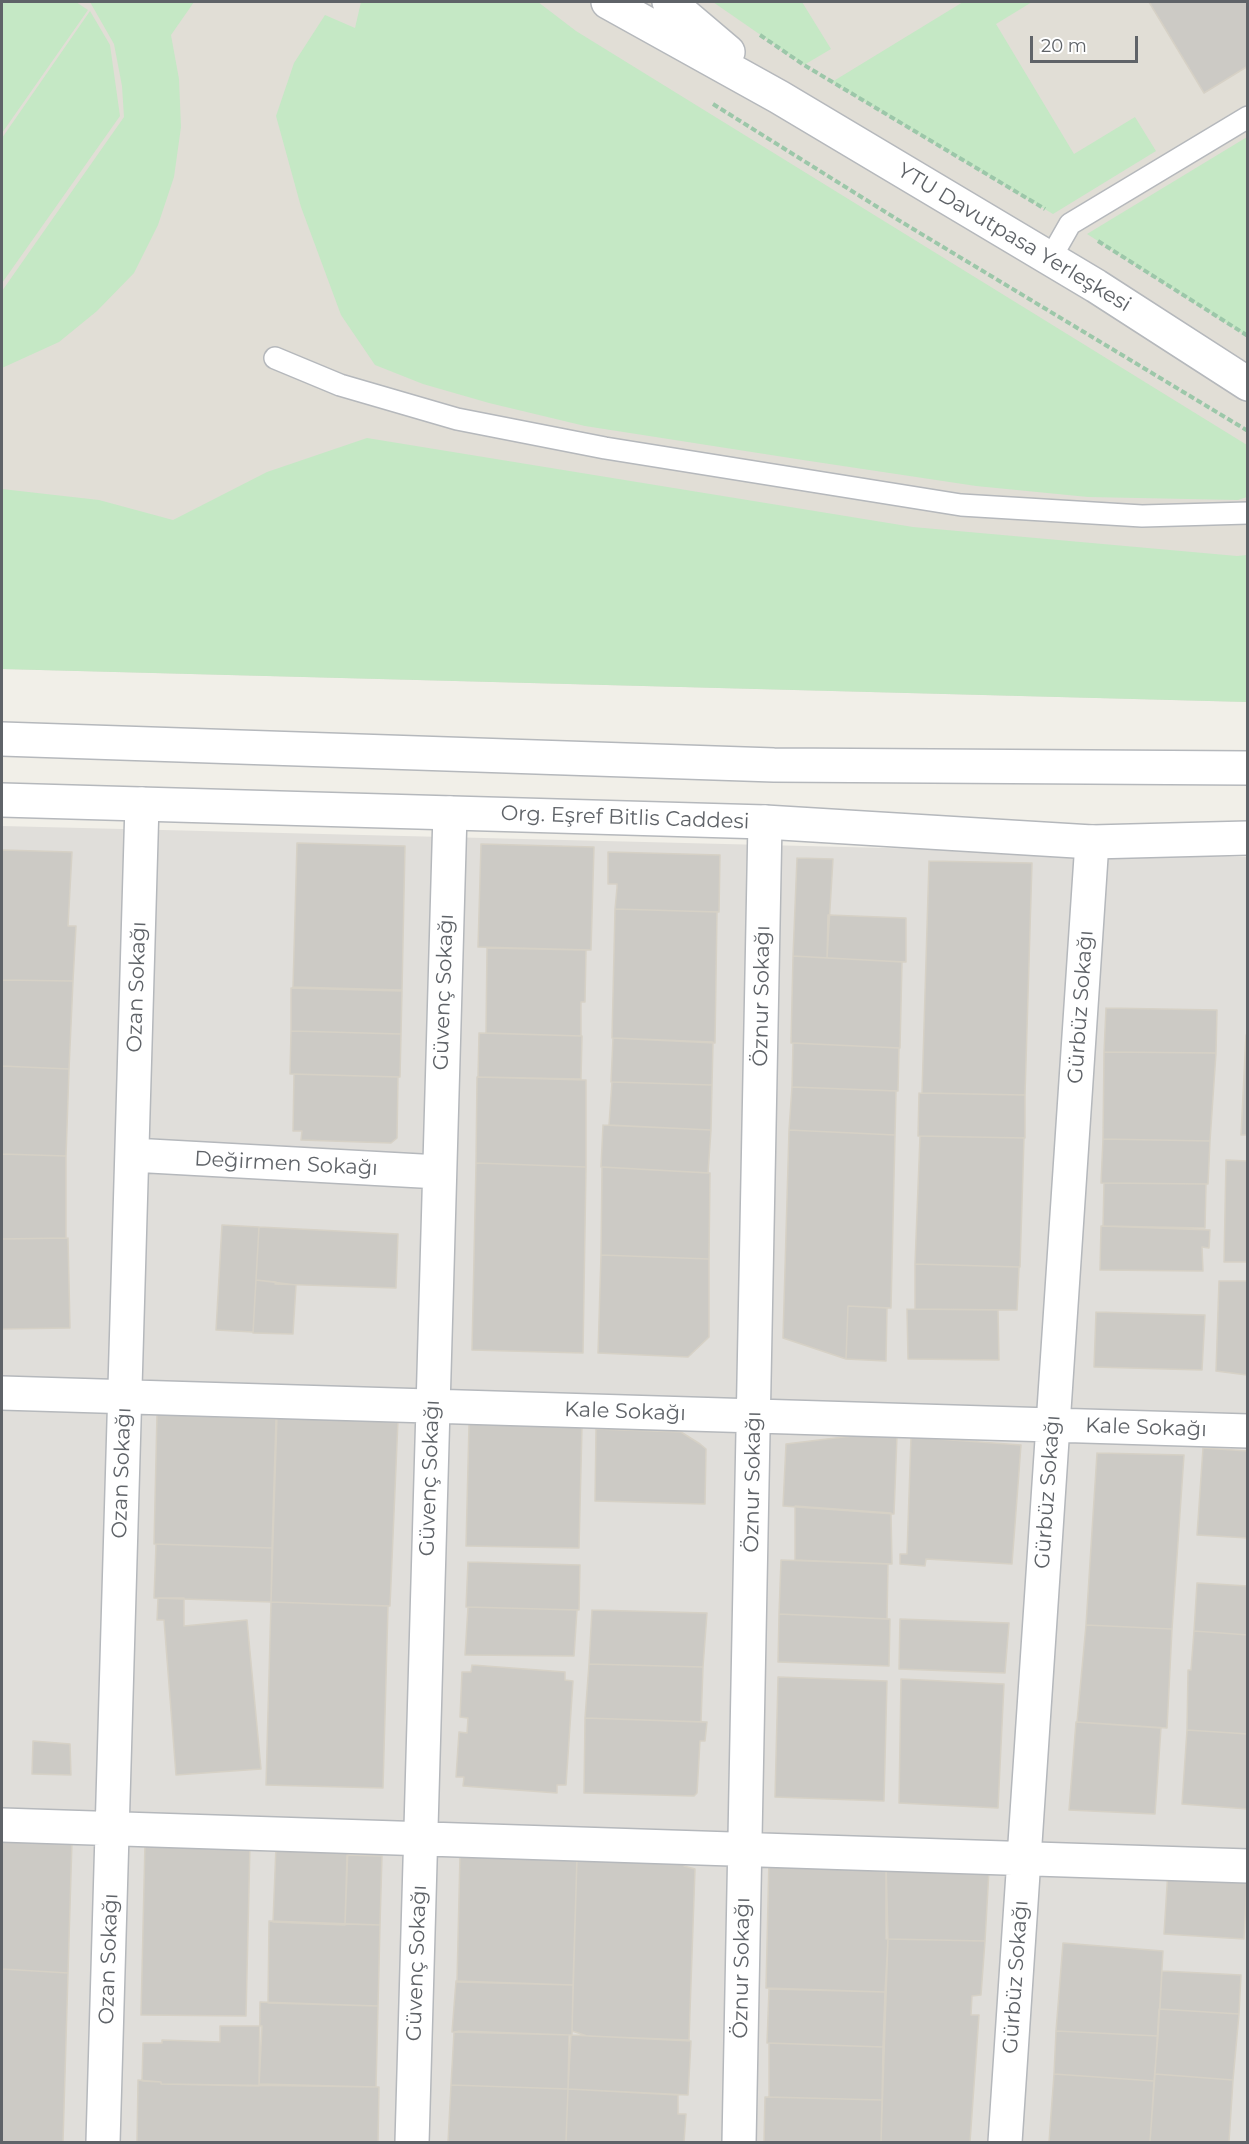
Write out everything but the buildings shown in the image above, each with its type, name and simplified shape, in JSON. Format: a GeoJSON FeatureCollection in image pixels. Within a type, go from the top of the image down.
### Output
{"type":"FeatureCollection","features":[{"type":"Feature","properties":{"kind":"street","name":"YTU Davutpasa Yerleşkesi"},"geometry":{"type":"LineString","coordinates":[[608,2],[779,97],[1050,259],[1248,384]]}},
{"type":"Feature","properties":{"kind":"street","name":"YTU Davutpasa Yerleşkesi"},"geometry":{"type":"LineString","coordinates":[[669,2],[779,97]]}},
{"type":"Feature","properties":{"kind":"street"},"geometry":{"type":"LineString","coordinates":[[2,739],[774,765],[1248,768]]}},
{"type":"Feature","properties":{"kind":"street","name":"Org. Eşref Bitlis Caddesi"},"geometry":{"type":"LineString","coordinates":[[2,800],[765,822],[1092,842],[1248,838]]}},
{"type":"Feature","properties":{"kind":"street","name":"Ozan Sokağı"},"geometry":{"type":"LineString","coordinates":[[103,2142],[142,804]]}},
{"type":"Feature","properties":{"kind":"street","name":"Güvenç Sokağı"},"geometry":{"type":"LineString","coordinates":[[412,2142],[450,813]]}},
{"type":"Feature","properties":{"kind":"street","name":"Öznur Sokağı"},"geometry":{"type":"LineString","coordinates":[[739,2142],[765,822]]}},
{"type":"Feature","properties":{"kind":"street","name":"Gürbüz Sokağı"},"geometry":{"type":"LineString","coordinates":[[1005,2142],[1092,842]]}},
{"type":"Feature","properties":{"kind":"street","name":"Değirmen Sokağı"},"geometry":{"type":"LineString","coordinates":[[132,1155],[439,1172]]}},
{"type":"Feature","properties":{"kind":"street","name":"Kale Sokağı"},"geometry":{"type":"LineString","coordinates":[[2,1394],[1248,1431]]}},
{"type":"Feature","properties":{"kind":"street"},"geometry":{"type":"LineString","coordinates":[[2,1825],[1248,1866]]}},
{"type":"Feature","properties":{"kind":"lane"},"geometry":{"type":"LineString","coordinates":[[1050,259],[1070,224],[1248,117]]}},
{"type":"Feature","properties":{"kind":"lane"},"geometry":{"type":"LineString","coordinates":[[275,358],[340,385],[457,419],[605,448],[961,505],[1142,516],[1248,513]]}},
{"type":"Feature","properties":{"kind":"path"},"geometry":{"type":"LineString","coordinates":[[757,33],[804,65],[1070,224],[1248,336]]}},
{"type":"Feature","properties":{"kind":"path"},"geometry":{"type":"LineString","coordinates":[[708,100],[895,219],[1248,431]]}},
{"type":"Feature","properties":{"kind":"shaded area"},"geometry":{"type":"Polygon","coordinates":[[[2,2],[1247,2],[1247,702],[2,669],[2,2]]]}},
{"type":"Feature","properties":{"kind":"shaded area"},"geometry":{"type":"Polygon","coordinates":[[[2,826],[1247,857],[1247,2142],[2,2142],[2,826]]]}},
{"type":"Feature","properties":{"kind":"green space"},"geometry":{"type":"Polygon","coordinates":[[[2,2],[76,2],[88,10],[2,133],[2,2]]]}},
{"type":"Feature","properties":{"kind":"green space"},"geometry":{"type":"Polygon","coordinates":[[[90,2],[194,2],[171,35],[179,79],[181,127],[174,177],[158,225],[134,273],[97,311],[59,342],[2,368],[2,291],[124,117],[122,86],[114,44],[90,2]]]}},
{"type":"Feature","properties":{"kind":"green space"},"geometry":{"type":"Polygon","coordinates":[[[361,2],[538,2],[576,31],[1247,445],[1247,497],[1238,500],[1088,497],[976,486],[803,460],[585,426],[489,403],[423,384],[375,365],[341,315],[301,207],[276,116],[294,63],[325,15],[355,28],[361,2]]]}},
{"type":"Feature","properties":{"kind":"green space"},"geometry":{"type":"Polygon","coordinates":[[[713,2],[802,2],[831,49],[804,65],[713,2]]]}},
{"type":"Feature","properties":{"kind":"green space"},"geometry":{"type":"Polygon","coordinates":[[[963,2],[1032,2],[996,24],[1074,154],[1135,117],[1156,151],[1053,214],[832,82],[963,2]]]}},
{"type":"Feature","properties":{"kind":"green space"},"geometry":{"type":"Polygon","coordinates":[[[90,11],[110,45],[120,116],[2,283],[2,138],[90,11]]]}},
{"type":"Feature","properties":{"kind":"green space"},"geometry":{"type":"Polygon","coordinates":[[[1247,137],[1247,336],[1087,234],[1247,137]]]}},
{"type":"Feature","properties":{"kind":"green space"},"geometry":{"type":"Polygon","coordinates":[[[367,438],[913,527],[1237,556],[1247,555],[1247,702],[2,669],[2,489],[99,500],[173,520],[267,472],[367,438]]]}}]}
